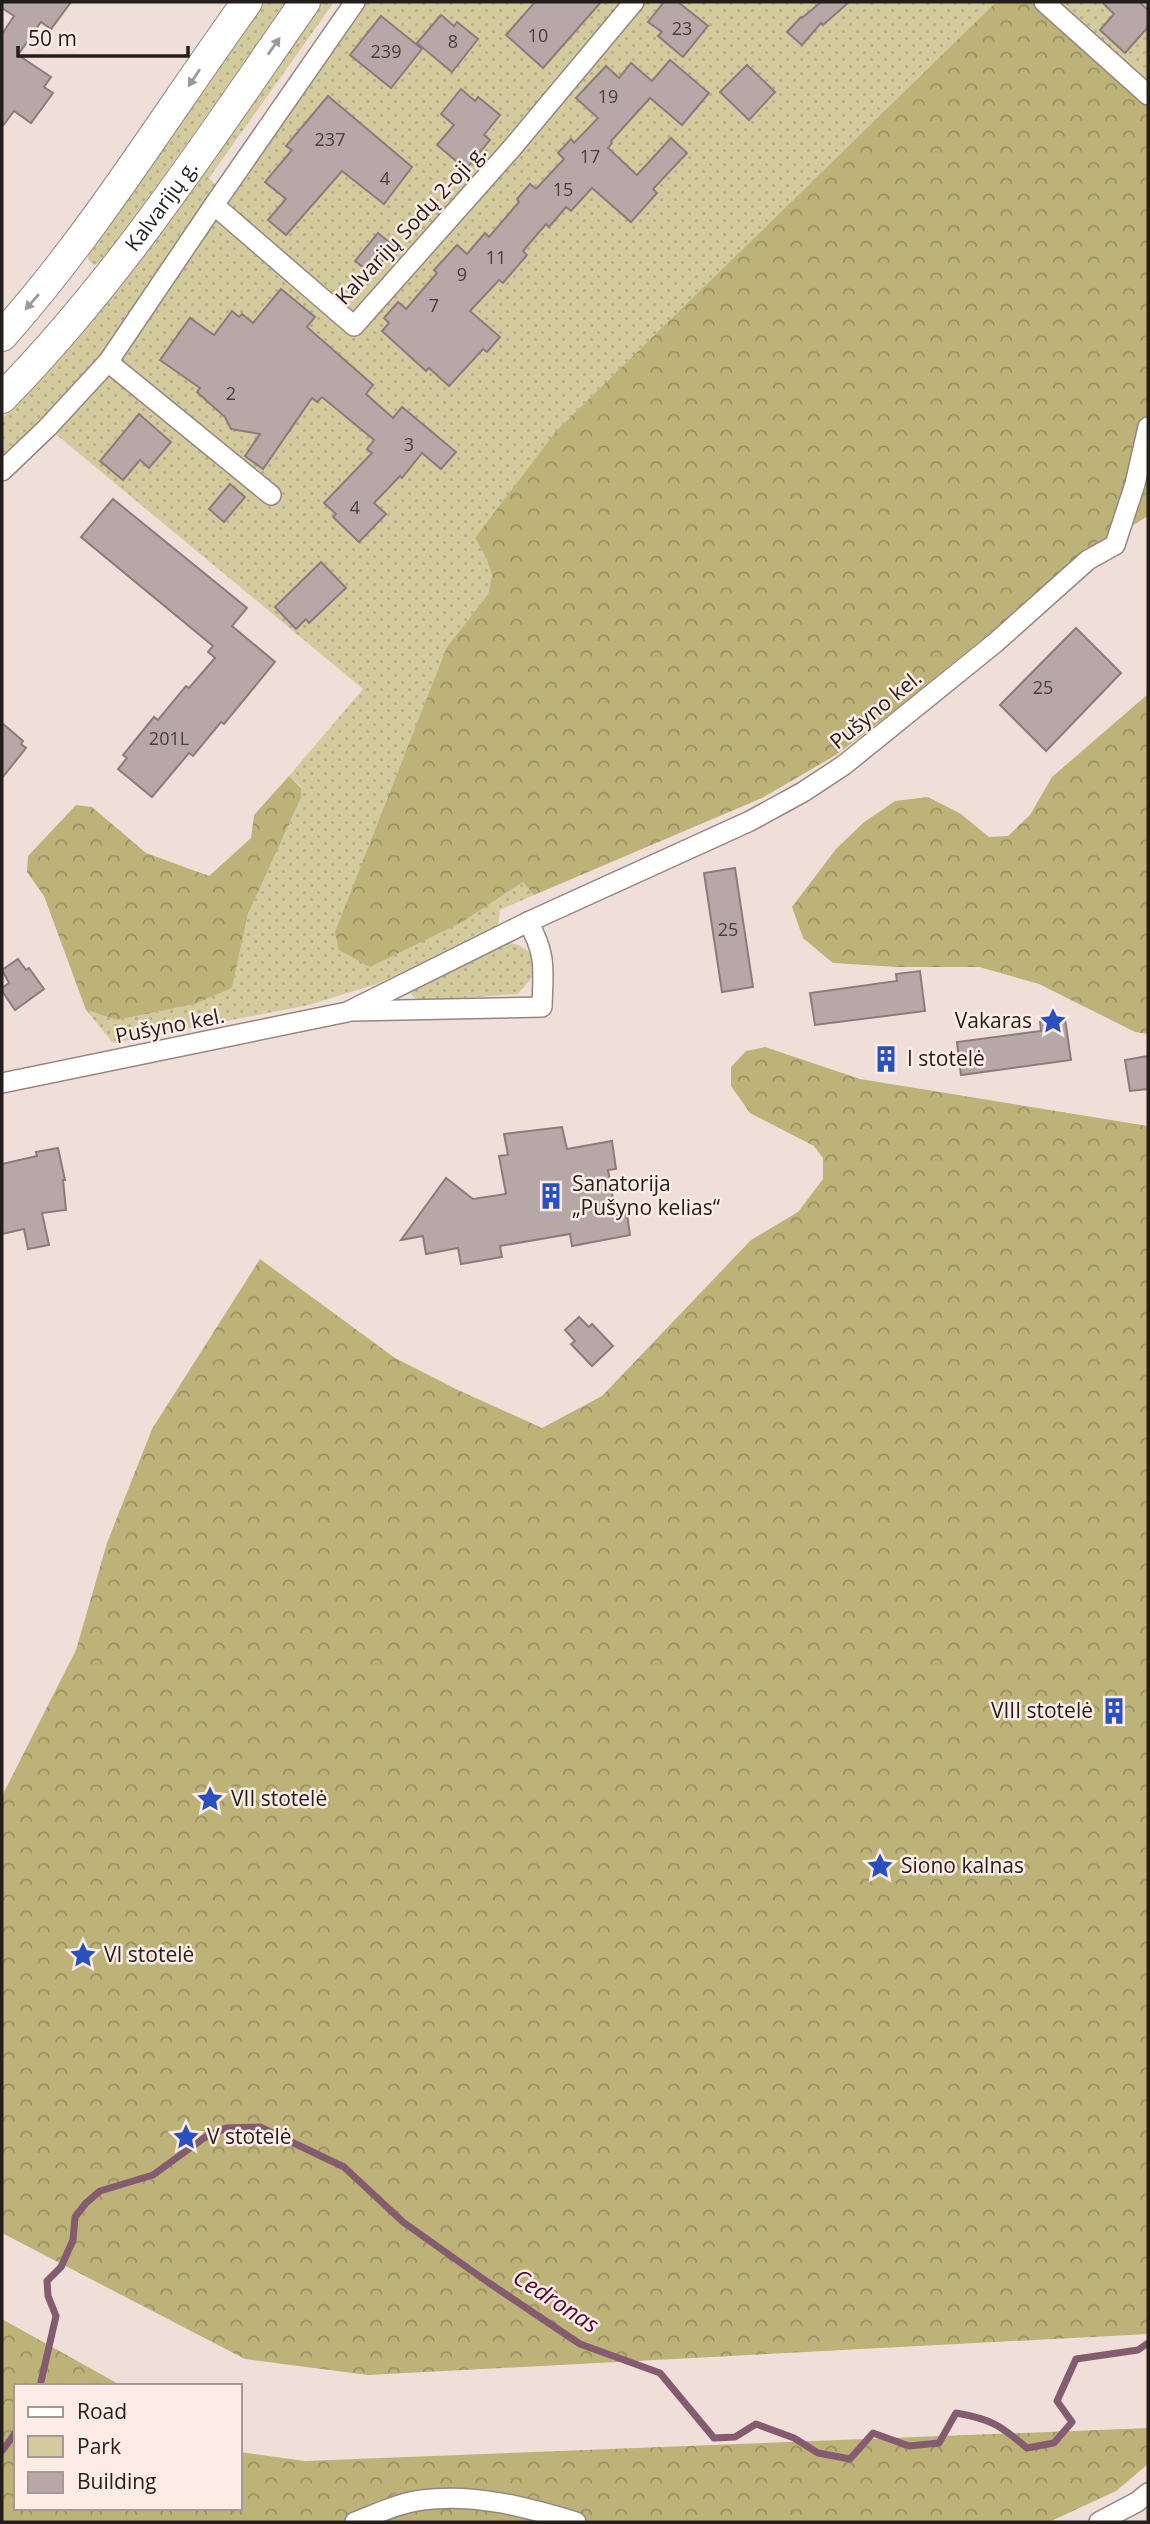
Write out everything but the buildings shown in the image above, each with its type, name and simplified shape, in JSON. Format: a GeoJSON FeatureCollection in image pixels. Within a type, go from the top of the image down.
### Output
{"type":"FeatureCollection","features":[{"type":"Feature","properties":{"kind":"main road"},"geometry":{"type":"LineString","coordinates":[[2,336],[55,273],[135,164],[247,2]]}},
{"type":"Feature","properties":{"kind":"main road","name":"Kalvarijų g."},"geometry":{"type":"LineString","coordinates":[[2,398],[91,300],[174,189],[305,2]]}},
{"type":"Feature","properties":{"kind":"main road"},"geometry":{"type":"LineString","coordinates":[[55,273],[91,300]]}},
{"type":"Feature","properties":{"kind":"street"},"geometry":{"type":"LineString","coordinates":[[2,471],[47,428],[108,362],[355,2]]}},
{"type":"Feature","properties":{"kind":"street","name":"Kalvarijų Sodų 2-oji g."},"geometry":{"type":"LineString","coordinates":[[214,205],[354,326],[512,148],[634,2]]}},
{"type":"Feature","properties":{"kind":"street"},"geometry":{"type":"LineString","coordinates":[[1044,2],[1148,95]]}},
{"type":"Feature","properties":{"kind":"street"},"geometry":{"type":"LineString","coordinates":[[108,362],[271,495]]}},
{"type":"Feature","properties":{"kind":"street","name":"Pušyno kel."},"geometry":{"type":"LineString","coordinates":[[347,1012],[528,922],[750,821],[803,792],[844,765],[995,642],[1088,560],[1115,545],[1135,484],[1148,427]]}},
{"type":"Feature","properties":{"kind":"street","name":"Pušyno kel."},"geometry":{"type":"LineString","coordinates":[[2,1083],[347,1012],[542,1007],[543,957],[539,942],[528,922]]}},
{"type":"Feature","properties":{"kind":"street"},"geometry":{"type":"LineString","coordinates":[[1098,2522],[1137,2502],[1148,2493]]}},
{"type":"Feature","properties":{"kind":"street"},"geometry":{"type":"LineString","coordinates":[[355,2522],[420,2501],[471,2498],[576,2522]]}},
{"type":"Feature","properties":{"kind":"green space"},"geometry":{"type":"Polygon","coordinates":[[[264,2],[287,2],[103,262],[93,265],[88,259],[89,252],[264,2]]]}},
{"type":"Feature","properties":{"kind":"green space"},"geometry":{"type":"Polygon","coordinates":[[[320,2],[334,2],[209,178],[216,185],[90,370],[67,397],[2,460],[2,419],[59,359],[132,269],[320,2]]]}},
{"type":"Feature","properties":{"kind":"green space"},"geometry":{"type":"Polygon","coordinates":[[[366,2],[996,2],[557,430],[486,557],[492,576],[488,594],[447,647],[464,921],[523,882],[534,895],[500,910],[498,928],[377,984],[309,1005],[113,1043],[86,1010],[117,1020],[195,1004],[232,988],[248,914],[301,798],[301,787],[289,776],[363,689],[52,431],[116,357],[366,2]]]}},
{"type":"Feature","properties":{"kind":"green space"},"geometry":{"type":"Polygon","coordinates":[[[996,2],[1031,2],[1148,101],[1148,516],[1088,553],[836,755],[762,798],[534,895],[523,882],[464,921],[370,967],[339,950],[335,932],[447,647],[488,594],[492,576],[486,557],[475,538],[557,430],[996,2]]]}},
{"type":"Feature","properties":{"kind":"green space"},"geometry":{"type":"Polygon","coordinates":[[[1031,2],[1148,2],[1148,101],[1031,2]]]}},
{"type":"Feature","properties":{"kind":"green space"},"geometry":{"type":"Polygon","coordinates":[[[1148,694],[1148,1034],[1135,1032],[1039,984],[979,967],[897,967],[833,963],[803,938],[792,907],[836,849],[863,823],[895,801],[928,797],[961,814],[989,837],[1008,836],[1030,815],[1052,777],[1148,694]]]}},
{"type":"Feature","properties":{"kind":"green space"},"geometry":{"type":"Polygon","coordinates":[[[289,776],[301,788],[301,798],[248,914],[232,988],[195,1004],[117,1020],[86,1010],[44,896],[27,872],[28,856],[76,805],[92,807],[146,853],[209,876],[251,838],[254,815],[289,776]]]}},
{"type":"Feature","properties":{"kind":"green space"},"geometry":{"type":"Polygon","coordinates":[[[501,943],[520,946],[535,958],[534,975],[518,994],[425,1001],[411,994],[412,989],[501,943]]]}},
{"type":"Feature","properties":{"kind":"green space"},"geometry":{"type":"Polygon","coordinates":[[[765,1047],[860,1079],[1148,1126],[1148,2334],[368,2375],[245,2359],[2,2233],[2,1796],[76,1650],[107,1543],[152,1429],[260,1259],[395,1358],[542,1428],[602,1396],[751,1240],[798,1212],[823,1179],[823,1158],[814,1146],[750,1113],[731,1086],[731,1067],[746,1051],[765,1047]]]}},
{"type":"Feature","properties":{"kind":"green space"},"geometry":{"type":"Polygon","coordinates":[[[2,2319],[118,2384],[14,2384],[14,2510],[242,2510],[242,2452],[305,2461],[1148,2428],[1148,2464],[1116,2491],[1049,2522],[2,2522],[2,2319]]]}},
{"type":"Feature","properties":{"kind":"waterway","name":"Cedronas"},"geometry":{"type":"LineString","coordinates":[[40,2384],[56,2316],[48,2296],[47,2281],[61,2267],[73,2240],[75,2217],[100,2191],[153,2175],[204,2138],[226,2128],[260,2127],[344,2167],[403,2222],[580,2344],[660,2373],[714,2438],[735,2437],[756,2424],[794,2438],[818,2453],[850,2459],[873,2433],[909,2446],[939,2443],[956,2413],[995,2424],[1027,2448],[1054,2443],[1072,2422],[1057,2401],[1076,2359],[1138,2350],[1148,2343]]}},
{"type":"Feature","properties":{"kind":"waterway","name":"Cedronas"},"geometry":{"type":"LineString","coordinates":[[2,2451],[14,2435]]}},
{"type":"Feature","properties":{"kind":"place","name":"Vakaras"},"geometry":{"type":"Point","coordinates":[1053,1021]}},
{"type":"Feature","properties":{"kind":"place","name":"I stotelė"},"geometry":{"type":"Point","coordinates":[886,1059]}},
{"type":"Feature","properties":{"kind":"place","name":"Sanatorija „Pušyno kelias“"},"geometry":{"type":"Point","coordinates":[551,1196]}},
{"type":"Feature","properties":{"kind":"place","name":"VIII stotelė"},"geometry":{"type":"Point","coordinates":[1114,1711]}},
{"type":"Feature","properties":{"kind":"place","name":"VII stotelė"},"geometry":{"type":"Point","coordinates":[210,1799]}},
{"type":"Feature","properties":{"kind":"place","name":"Siono kalnas"},"geometry":{"type":"Point","coordinates":[880,1866]}},
{"type":"Feature","properties":{"kind":"place","name":"VI stotelė"},"geometry":{"type":"Point","coordinates":[83,1955]}},
{"type":"Feature","properties":{"kind":"place","name":"V stotelė"},"geometry":{"type":"Point","coordinates":[186,2137]}}]}
